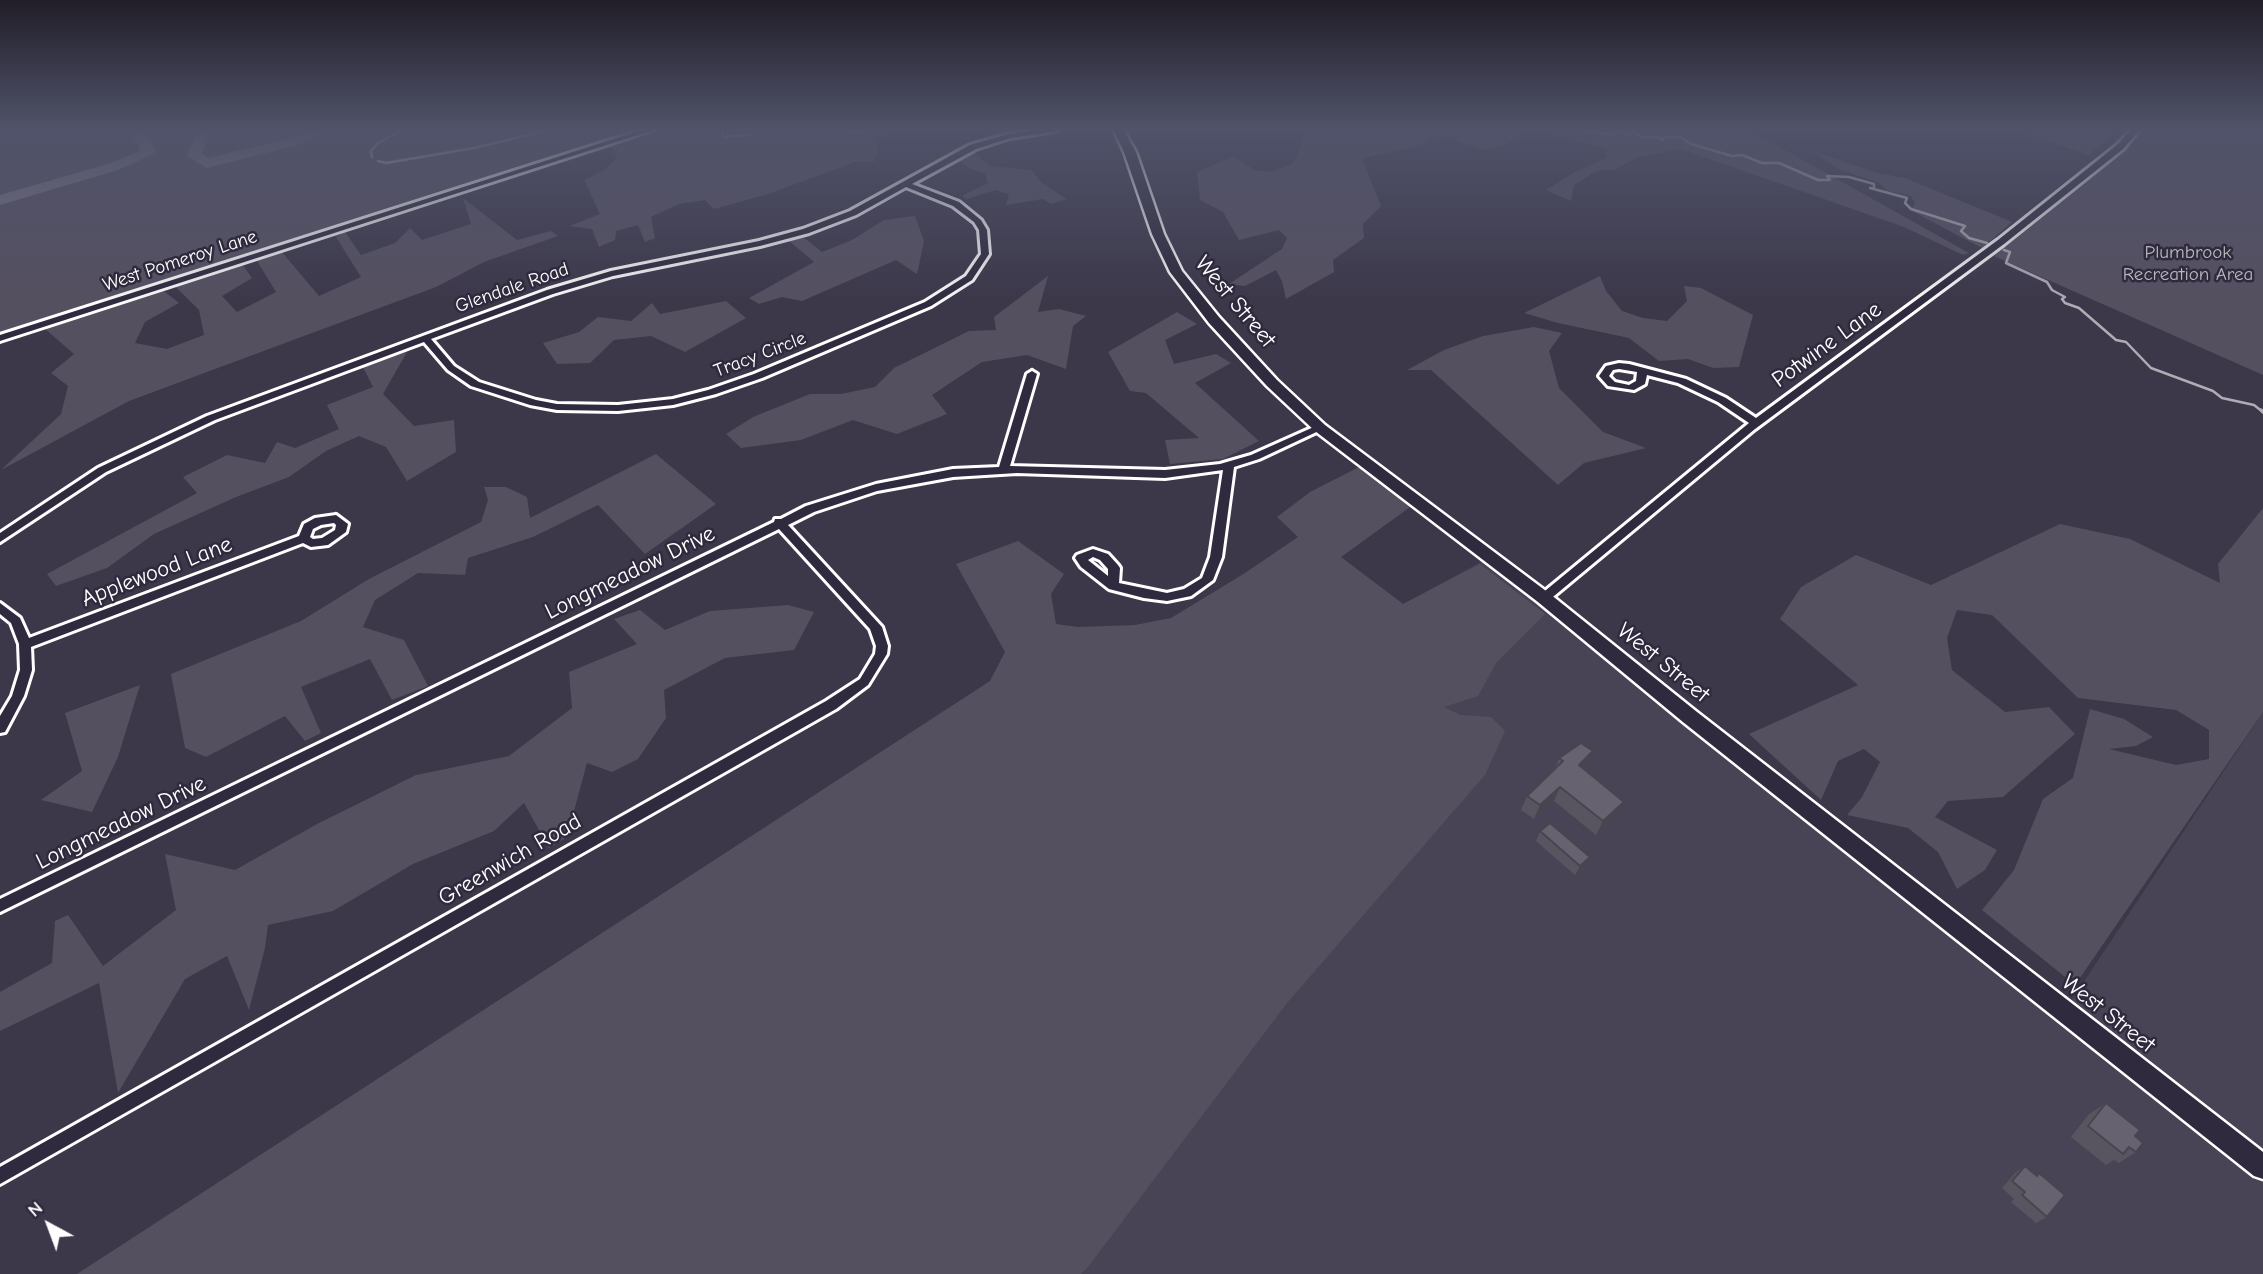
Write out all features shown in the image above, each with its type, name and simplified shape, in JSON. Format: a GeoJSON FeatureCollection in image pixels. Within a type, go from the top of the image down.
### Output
{"type":"FeatureCollection","features":[{"type":"Feature","properties":{"kind":"main road","name":"West Street"},"geometry":{"type":"LineString","coordinates":[[1142,188],[1158,234],[1176,272],[1214,320],[1272,383],[1320,428],[1544,598],[1690,717],[2263,1167]]}},
{"type":"Feature","properties":{"kind":"street","name":"West Pomeroy Lane"},"geometry":{"type":"LineString","coordinates":[[0,338],[467,188]]}},
{"type":"Feature","properties":{"kind":"street","name":"Glendale Road"},"geometry":{"type":"LineString","coordinates":[[0,538],[58,496],[147,446],[211,418],[550,292],[611,274],[806,231],[853,213],[898,188]]}},
{"type":"Feature","properties":{"kind":"street","name":"Tracy Circle"},"geometry":{"type":"LineString","coordinates":[[425,338],[452,368],[475,384],[534,403],[557,407],[618,408],[673,402],[712,392],[758,376],[929,304],[969,278],[979,267],[985,254],[984,230],[977,220],[956,204],[917,188]]}},
{"type":"Feature","properties":{"kind":"street","name":"Potwine Lane"},"geometry":{"type":"LineString","coordinates":[[1544,598],[1756,423],[2001,242],[2068,188]]}},
{"type":"Feature","properties":{"kind":"street"},"geometry":{"type":"LineString","coordinates":[[1642,371],[1695,386],[1756,423]]}},
{"type":"Feature","properties":{"kind":"street"},"geometry":{"type":"LineString","coordinates":[[1003,470],[1032,374]]}},
{"type":"Feature","properties":{"kind":"street","name":"Longmeadow Drive"},"geometry":{"type":"LineString","coordinates":[[0,906],[779,523],[830,502],[887,485],[942,474],[1003,470],[1165,474],[1229,465],[1255,457],[1320,428]]}},
{"type":"Feature","properties":{"kind":"street"},"geometry":{"type":"LineString","coordinates":[[1113,586],[1167,597],[1187,593],[1207,580],[1216,557],[1229,465]]}},
{"type":"Feature","properties":{"kind":"street","name":"Greenwich Road"},"geometry":{"type":"LineString","coordinates":[[0,1176],[831,705],[859,686],[872,673],[881,654],[876,627],[779,523]]}},
{"type":"Feature","properties":{"kind":"street","name":"Applewood Lane"},"geometry":{"type":"LineString","coordinates":[[25,644],[304,538]]}},
{"type":"Feature","properties":{"kind":"street"},"geometry":{"type":"LineString","coordinates":[[0,607],[16,621],[25,644],[26,670],[18,696],[0,728]]}},
{"type":"Feature","properties":{"kind":"shaded area"},"geometry":{"type":"Polygon","coordinates":[[[1417,502],[1341,557],[1403,604],[1490,557],[2065,1010],[2263,712],[2263,1274],[179,1274],[1417,502]]]}},
{"type":"Feature","properties":{"kind":"green space"},"geometry":{"type":"Polygon","coordinates":[[[0,188],[451,188],[0,332],[0,188]]]}},
{"type":"Feature","properties":{"kind":"green space"},"geometry":{"type":"Polygon","coordinates":[[[588,188],[783,188],[714,209],[705,200],[679,204],[651,217],[655,238],[645,242],[638,225],[616,231],[615,240],[599,247],[592,229],[569,226],[600,214],[588,188]]]}},
{"type":"Feature","properties":{"kind":"green space"},"geometry":{"type":"Polygon","coordinates":[[[977,188],[1051,188],[1067,199],[1051,204],[1043,199],[1006,205],[1009,194],[996,190],[967,199],[962,196],[977,188]]]}},
{"type":"Feature","properties":{"kind":"green space"},"geometry":{"type":"Polygon","coordinates":[[[1199,188],[1374,188],[1381,206],[1363,224],[1364,238],[1333,260],[1334,272],[1286,299],[1276,270],[1245,286],[1229,284],[1282,249],[1287,238],[1279,230],[1239,240],[1223,212],[1200,200],[1199,188]]]}},
{"type":"Feature","properties":{"kind":"green space"},"geometry":{"type":"Polygon","coordinates":[[[1548,188],[1573,188],[1571,201],[1546,190],[1548,188]]]}},
{"type":"Feature","properties":{"kind":"green space"},"geometry":{"type":"Polygon","coordinates":[[[1794,188],[1854,188],[1969,253],[1963,255],[1904,227],[1794,188]]]}},
{"type":"Feature","properties":{"kind":"green space"},"geometry":{"type":"Polygon","coordinates":[[[1884,188],[1930,188],[2012,222],[1982,248],[1910,210],[1915,204],[1911,196],[1884,188]]]}},
{"type":"Feature","properties":{"kind":"green space","name":"Plumbrook Recreation Area"},"geometry":{"type":"Polygon","coordinates":[[[2078,188],[2263,188],[2263,375],[1994,256],[2078,188]]]}},
{"type":"Feature","properties":{"kind":"green space"},"geometry":{"type":"Polygon","coordinates":[[[463,198],[517,240],[551,231],[558,236],[484,262],[436,287],[129,401],[1,470],[61,414],[68,386],[51,373],[74,354],[44,328],[160,288],[179,303],[145,322],[135,343],[167,349],[204,335],[199,310],[174,285],[242,264],[252,278],[222,296],[237,312],[276,292],[256,259],[281,251],[319,296],[361,277],[336,237],[345,232],[361,255],[395,243],[410,228],[422,240],[471,224],[463,198]]]}},
{"type":"Feature","properties":{"kind":"green space"},"geometry":{"type":"Polygon","coordinates":[[[915,216],[924,241],[917,274],[896,260],[802,301],[782,297],[759,304],[749,298],[814,262],[788,240],[803,237],[822,252],[852,240],[884,220],[915,216]]]}},
{"type":"Feature","properties":{"kind":"green space"},"geometry":{"type":"Polygon","coordinates":[[[1048,276],[1038,312],[1059,309],[1086,316],[1073,326],[1066,369],[1027,355],[982,362],[932,395],[947,414],[897,434],[853,420],[801,440],[741,448],[726,434],[753,417],[810,394],[841,394],[875,387],[894,368],[969,331],[996,330],[994,317],[1048,276]]]}},
{"type":"Feature","properties":{"kind":"green space"},"geometry":{"type":"Polygon","coordinates":[[[1600,276],[1606,291],[1622,311],[1643,318],[1667,321],[1687,301],[1684,286],[1701,288],[1753,315],[1739,367],[1713,368],[1688,359],[1659,361],[1629,338],[1524,313],[1600,276]]]}},
{"type":"Feature","properties":{"kind":"green space"},"geometry":{"type":"Polygon","coordinates":[[[726,301],[746,318],[685,352],[651,336],[614,340],[590,363],[557,364],[543,343],[579,332],[598,317],[631,321],[652,303],[660,314],[726,301]]]}},
{"type":"Feature","properties":{"kind":"green space"},"geometry":{"type":"Polygon","coordinates":[[[1177,312],[1197,324],[1165,340],[1174,364],[1216,354],[1231,363],[1195,383],[1259,441],[1223,459],[1170,464],[1165,440],[1199,438],[1146,393],[1130,391],[1108,352],[1177,312]]]}},
{"type":"Feature","properties":{"kind":"green space"},"geometry":{"type":"Polygon","coordinates":[[[1534,327],[1562,333],[1549,351],[1559,388],[1603,432],[1646,448],[1584,463],[1558,485],[1431,370],[1407,370],[1444,350],[1483,336],[1534,327]]]}},
{"type":"Feature","properties":{"kind":"green space"},"geometry":{"type":"Polygon","coordinates":[[[407,352],[383,394],[414,426],[454,420],[456,452],[407,481],[386,447],[359,436],[326,451],[289,477],[236,497],[154,534],[107,568],[56,586],[47,574],[197,493],[183,477],[227,455],[265,463],[277,442],[295,448],[339,429],[327,405],[373,387],[363,367],[407,352]]]}},
{"type":"Feature","properties":{"kind":"green space"},"geometry":{"type":"Polygon","coordinates":[[[656,454],[716,504],[645,554],[598,505],[533,537],[468,558],[465,575],[418,573],[375,600],[363,627],[404,640],[428,686],[392,700],[370,659],[301,687],[321,733],[305,741],[285,716],[206,757],[185,748],[171,674],[301,621],[369,579],[481,522],[488,500],[484,487],[506,487],[527,497],[530,518],[656,454]]]}},
{"type":"Feature","properties":{"kind":"green space"},"geometry":{"type":"Polygon","coordinates":[[[1365,464],[1417,502],[1341,557],[1403,604],[1480,564],[1545,614],[1496,663],[1478,696],[1444,707],[1460,715],[1491,717],[1505,731],[1485,775],[1287,1003],[1081,1274],[77,1274],[990,681],[1005,652],[956,564],[1018,541],[1064,574],[1051,594],[1056,624],[1078,627],[1135,625],[1171,618],[1298,537],[1277,517],[1310,492],[1365,464]]]}},
{"type":"Feature","properties":{"kind":"green space"},"geometry":{"type":"Polygon","coordinates":[[[2263,508],[2263,712],[2075,985],[1982,910],[2014,870],[2043,799],[2073,778],[2090,709],[2124,719],[2153,737],[2136,746],[2109,749],[2176,765],[2209,759],[2209,730],[2176,710],[2078,698],[1992,615],[1957,610],[1947,638],[1952,670],[2005,712],[2049,707],[2075,734],[2003,797],[1948,801],[1935,817],[1997,850],[1985,870],[1957,889],[1938,852],[1908,828],[1847,815],[1862,797],[1880,762],[1864,749],[1838,761],[1821,800],[1749,734],[1858,685],[1780,619],[1801,587],[1856,555],[1931,585],[2060,524],[2130,539],[2220,583],[2218,564],[2263,508]]]}},
{"type":"Feature","properties":{"kind":"green space"},"geometry":{"type":"Polygon","coordinates":[[[788,605],[814,612],[794,650],[725,658],[664,690],[666,718],[638,759],[612,772],[587,763],[567,837],[549,848],[524,803],[494,831],[413,864],[333,911],[268,925],[249,1010],[227,956],[185,979],[118,1093],[99,983],[0,1031],[0,992],[52,963],[55,921],[68,915],[103,966],[176,910],[165,854],[235,870],[317,824],[416,775],[509,756],[572,708],[569,672],[637,644],[614,619],[640,610],[665,630],[710,611],[788,605]]]}},
{"type":"Feature","properties":{"kind":"green space"},"geometry":{"type":"Polygon","coordinates":[[[140,685],[118,757],[92,812],[41,800],[82,771],[65,713],[140,685]]]}},
{"type":"Feature","properties":{"kind":"building"},"geometry":{"type":"Polygon","coordinates":[[[1581,743],[1593,751],[1579,765],[1624,802],[1603,821],[1560,787],[1540,805],[1527,796],[1563,761],[1559,758],[1581,743]]]}},
{"type":"Feature","properties":{"kind":"building"},"geometry":{"type":"Polygon","coordinates":[[[1550,823],[1590,857],[1580,866],[1540,831],[1550,823]]]}},
{"type":"Feature","properties":{"kind":"building"},"geometry":{"type":"Polygon","coordinates":[[[2106,1103],[2140,1130],[2135,1136],[2143,1143],[2136,1152],[2129,1147],[2123,1154],[2088,1126],[2106,1103]]]}},
{"type":"Feature","properties":{"kind":"building"},"geometry":{"type":"Polygon","coordinates":[[[2025,1166],[2037,1176],[2039,1173],[2065,1195],[2047,1217],[2022,1195],[2025,1192],[2012,1181],[2025,1166]]]}},
{"type":"Feature","properties":{"kind":"waterway"},"geometry":{"type":"LineString","coordinates":[[0,200],[40,188]]}},
{"type":"Feature","properties":{"kind":"waterway"},"geometry":{"type":"LineString","coordinates":[[1872,188],[1907,198],[1905,203],[1911,209],[1965,226],[1961,231],[1969,238],[1987,243]]}},
{"type":"Feature","properties":{"kind":"waterway"},"geometry":{"type":"LineString","coordinates":[[2004,250],[2010,252],[2006,263],[2047,282],[2052,290],[2065,297],[2062,299],[2065,303],[2079,308],[2116,340],[2126,342],[2151,368],[2213,391],[2222,398],[2254,405],[2263,412],[2261,410]]}}]}
